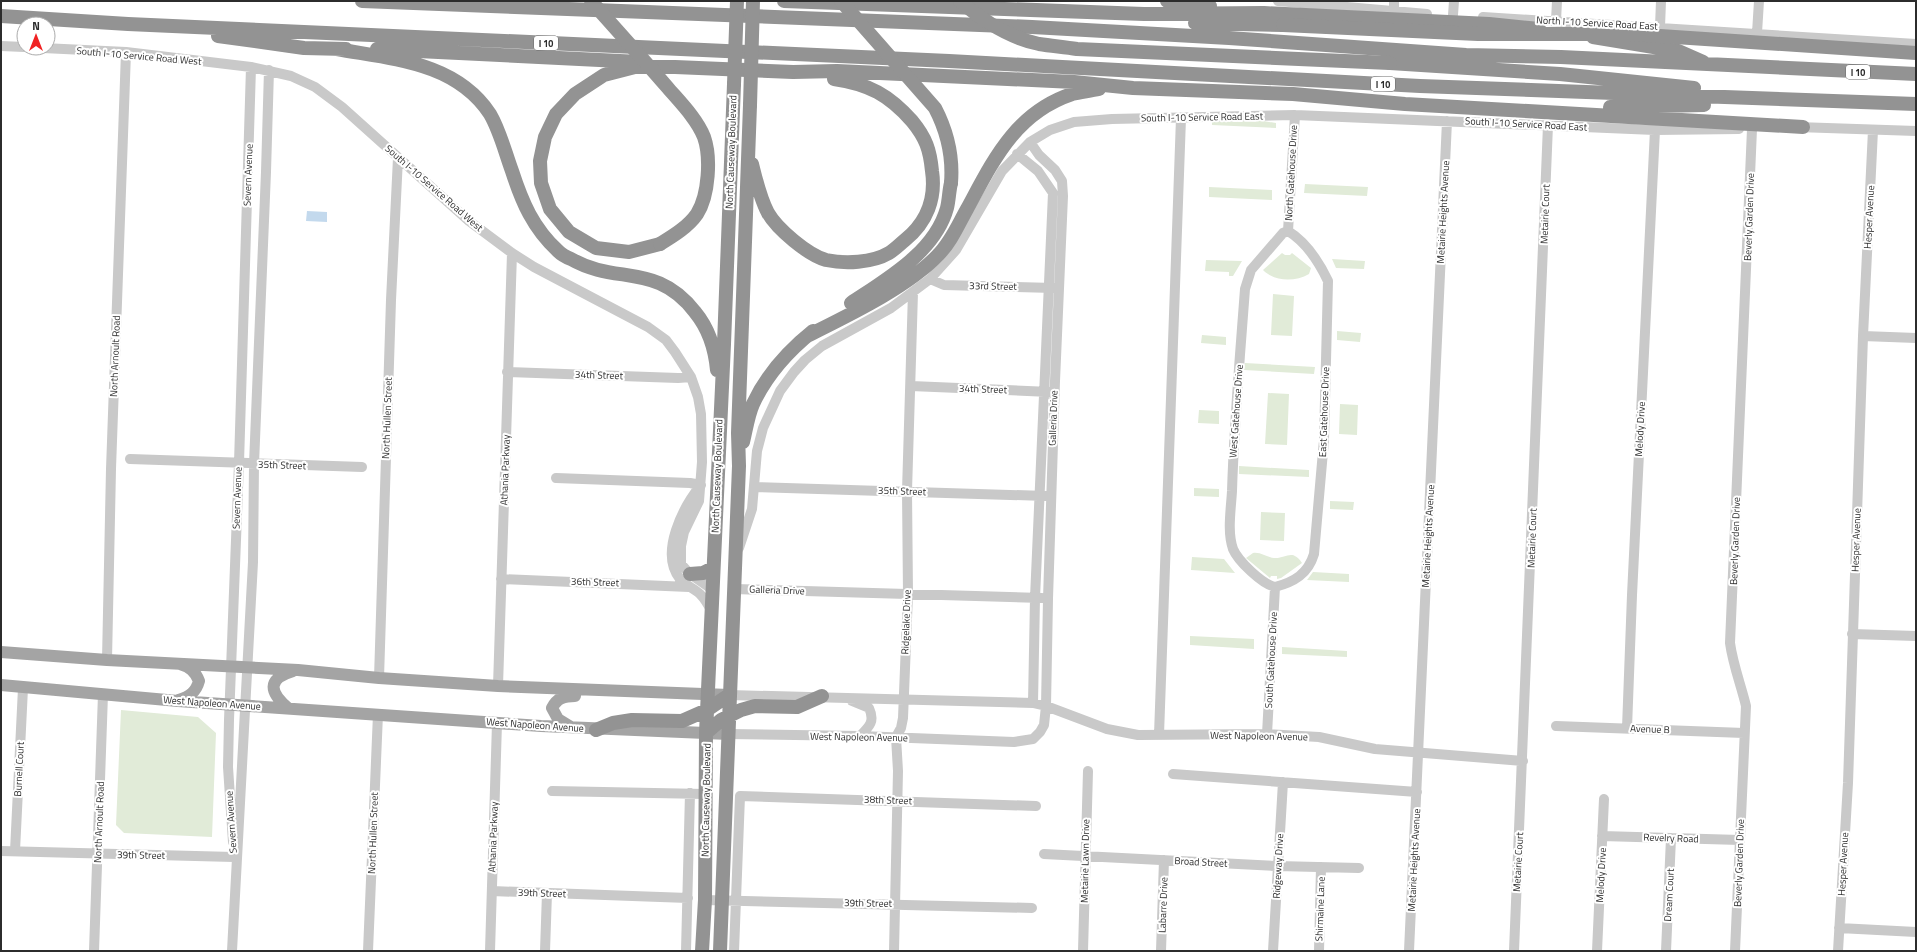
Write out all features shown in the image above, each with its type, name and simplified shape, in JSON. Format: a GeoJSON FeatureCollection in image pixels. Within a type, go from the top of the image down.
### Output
{"type":"FeatureCollection","features":[{"type":"Feature","properties":{"kind":"highway","name":"I 10"},"geometry":{"type":"LineString","coordinates":[[362,1],[1057,28],[1228,38],[1451,54],[1561,57],[1713,66],[1916,74]]}},
{"type":"Feature","properties":{"kind":"highway"},"geometry":{"type":"LineString","coordinates":[[591,1],[677,99],[698,126],[704,137],[708,160],[706,189],[697,213],[681,231],[660,244],[629,252],[596,248],[569,232],[550,209],[541,183],[540,161],[545,136],[556,114],[575,94],[604,75],[635,67],[675,66]]}},
{"type":"Feature","properties":{"kind":"highway","name":"North Causeway Boulevard"},"geometry":{"type":"LineString","coordinates":[[702,951],[705,900],[706,734],[727,263],[736,1]]}},
{"type":"Feature","properties":{"kind":"highway","name":"North Causeway Boulevard"},"geometry":{"type":"LineString","coordinates":[[720,951],[734,562],[739,466],[738,433],[753,1]]}},
{"type":"Feature","properties":{"kind":"highway"},"geometry":{"type":"LineString","coordinates":[[784,1],[1144,14],[1264,13],[1489,24],[1572,33],[1678,52],[1713,66]]}},
{"type":"Feature","properties":{"kind":"highway"},"geometry":{"type":"LineString","coordinates":[[960,1],[976,15],[1005,32],[1038,44],[1077,49],[1390,63],[1560,74],[1802,100]]}},
{"type":"Feature","properties":{"kind":"highway"},"geometry":{"type":"LineString","coordinates":[[1166,1],[1264,13]]}},
{"type":"Feature","properties":{"kind":"highway"},"geometry":{"type":"LineString","coordinates":[[739,466],[753,405],[776,366],[792,348],[807,336],[921,251],[936,231],[947,208],[952,169],[948,142],[940,117],[935,108],[843,2]]}},
{"type":"Feature","properties":{"kind":"highway","name":"I 10"},"geometry":{"type":"LineString","coordinates":[[1,16],[128,24],[941,61],[1427,86],[1916,104]]}},
{"type":"Feature","properties":{"kind":"highway"},"geometry":{"type":"LineString","coordinates":[[1057,28],[1084,21],[1283,25],[1478,34],[1630,34],[1916,53]]}},
{"type":"Feature","properties":{"kind":"highway"},"geometry":{"type":"LineString","coordinates":[[128,24],[304,48],[387,49],[629,61],[675,66],[793,72],[837,71],[1074,82],[1133,88],[1293,94],[1405,104],[1480,107],[1803,127]]}},
{"type":"Feature","properties":{"kind":"highway"},"geometry":{"type":"LineString","coordinates":[[336,49],[419,64],[442,72],[466,87],[478,98],[497,128],[530,218],[537,229],[559,252],[586,268],[656,281],[672,288],[686,299],[701,320],[712,340],[716,358],[720,410]]}},
{"type":"Feature","properties":{"kind":"highway"},"geometry":{"type":"LineString","coordinates":[[748,146],[756,182],[768,213],[788,237],[825,259],[850,262],[888,254],[915,232],[926,215],[931,206],[934,184],[930,150],[920,131],[901,109],[883,94],[852,82],[793,72]]}},
{"type":"Feature","properties":{"kind":"highway"},"geometry":{"type":"LineString","coordinates":[[807,336],[892,290],[918,274],[939,255],[954,234],[1002,147],[1018,127],[1042,108],[1072,94],[1102,89],[1133,88]]}},
{"type":"Feature","properties":{"kind":"highway"},"geometry":{"type":"LineString","coordinates":[[1480,107],[1672,107],[1802,100]]}},
{"type":"Feature","properties":{"kind":"highway"},"geometry":{"type":"LineString","coordinates":[[690,581],[703,574],[713,564],[719,574],[734,589]]}},
{"type":"Feature","properties":{"kind":"highway"},"geometry":{"type":"LineString","coordinates":[[713,590],[721,596],[725,605],[724,651],[730,669]]}},
{"type":"Feature","properties":{"kind":"highway"},"geometry":{"type":"LineString","coordinates":[[596,730],[613,723],[632,720],[682,721],[707,710],[729,695]]}},
{"type":"Feature","properties":{"kind":"highway"},"geometry":{"type":"LineString","coordinates":[[706,734],[729,715],[755,706],[797,707],[822,696]]}},
{"type":"Feature","properties":{"kind":"main road","name":"West Napoleon Avenue"},"geometry":{"type":"LineString","coordinates":[[1,652],[107,660],[298,670],[379,678],[498,686],[643,693],[729,695]]}},
{"type":"Feature","properties":{"kind":"main road"},"geometry":{"type":"LineString","coordinates":[[177,663],[190,667],[196,674],[199,681],[197,688],[192,694],[178,701]]}},
{"type":"Feature","properties":{"kind":"main road"},"geometry":{"type":"LineString","coordinates":[[288,708],[276,696],[274,683],[278,678],[298,670]]}},
{"type":"Feature","properties":{"kind":"main road","name":"West Napoleon Avenue"},"geometry":{"type":"LineString","coordinates":[[1,685],[244,706],[596,730],[729,734]]}},
{"type":"Feature","properties":{"kind":"main road"},"geometry":{"type":"LineString","coordinates":[[572,728],[558,719],[554,714],[552,708],[555,702],[561,698],[568,696],[632,698],[643,693]]}},
{"type":"Feature","properties":{"kind":"street","name":"North I-10 Service Road East"},"geometry":{"type":"LineString","coordinates":[[1278,1],[1453,16],[1660,27],[1722,33],[1757,33],[1916,44]]}},
{"type":"Feature","properties":{"kind":"street"},"geometry":{"type":"LineString","coordinates":[[1394,1],[1394,12]]}},
{"type":"Feature","properties":{"kind":"street"},"geometry":{"type":"LineString","coordinates":[[1453,16],[1454,1]]}},
{"type":"Feature","properties":{"kind":"street"},"geometry":{"type":"LineString","coordinates":[[1556,21],[1557,1]]}},
{"type":"Feature","properties":{"kind":"street"},"geometry":{"type":"LineString","coordinates":[[1660,27],[1661,1]]}},
{"type":"Feature","properties":{"kind":"street"},"geometry":{"type":"LineString","coordinates":[[1757,33],[1759,1]]}},
{"type":"Feature","properties":{"kind":"street"},"geometry":{"type":"LineString","coordinates":[[1,46],[16,47]]}},
{"type":"Feature","properties":{"kind":"street","name":"South I-10 Service Road West"},"geometry":{"type":"LineString","coordinates":[[56,49],[126,52],[251,67],[291,76],[315,87],[342,107],[469,221],[512,253],[534,267],[648,327],[666,340],[691,377],[698,397],[701,414],[702,462],[699,502],[684,532],[680,546],[680,564],[712,612]]}},
{"type":"Feature","properties":{"kind":"street","name":"North Arnoult Road"},"geometry":{"type":"LineString","coordinates":[[107,660],[110,469],[126,52]]}},
{"type":"Feature","properties":{"kind":"street","name":"Severn Avenue"},"geometry":{"type":"LineString","coordinates":[[233,930],[234,857],[228,767],[229,704],[239,463],[251,67]]}},
{"type":"Feature","properties":{"kind":"street","name":"Severn Avenue"},"geometry":{"type":"LineString","coordinates":[[232,951],[240,815],[244,706],[253,562],[254,464],[269,70]]}},
{"type":"Feature","properties":{"kind":"street","name":"South I-10 Service Road East"},"geometry":{"type":"LineString","coordinates":[[734,562],[752,509],[757,451],[763,428],[780,391],[805,360],[822,346],[891,308],[930,279],[956,250],[1002,171],[1030,142],[1050,130],[1074,122],[1112,119],[1295,115],[1655,130],[1803,127],[1916,131]]}},
{"type":"Feature","properties":{"kind":"street","name":"North Gatehouse Drive"},"geometry":{"type":"LineString","coordinates":[[1288,231],[1295,115]]}},
{"type":"Feature","properties":{"kind":"street"},"geometry":{"type":"LineString","coordinates":[[1159,735],[1181,118]]}},
{"type":"Feature","properties":{"kind":"street","name":"Metairie Heights Avenue"},"geometry":{"type":"LineString","coordinates":[[1409,951],[1447,121]]}},
{"type":"Feature","properties":{"kind":"street","name":"Metairie Court"},"geometry":{"type":"LineString","coordinates":[[1514,951],[1548,125]]}},
{"type":"Feature","properties":{"kind":"street","name":"Beverly Garden Drive"},"geometry":{"type":"LineString","coordinates":[[1735,951],[1746,706],[1732,661],[1730,643],[1752,129]]}},
{"type":"Feature","properties":{"kind":"street","name":"Melody Drive"},"geometry":{"type":"LineString","coordinates":[[1627,728],[1632,595],[1655,130]]}},
{"type":"Feature","properties":{"kind":"street","name":"Hesper Avenue"},"geometry":{"type":"LineString","coordinates":[[1838,951],[1848,783],[1863,336],[1873,130]]}},
{"type":"Feature","properties":{"kind":"street","name":"Galleria Drive"},"geometry":{"type":"LineString","coordinates":[[1030,142],[1039,155],[1055,170],[1062,182],[1063,196],[1053,288]]}},
{"type":"Feature","properties":{"kind":"street","name":"Galleria Drive"},"geometry":{"type":"LineString","coordinates":[[1017,154],[1038,171],[1053,192],[1053,288],[1049,392],[1040,496],[1035,598],[1033,703]]}},
{"type":"Feature","properties":{"kind":"street","name":"North Hullen Street"},"geometry":{"type":"LineString","coordinates":[[379,678],[390,308],[398,158]]}},
{"type":"Feature","properties":{"kind":"street","name":"West Gatehouse Drive"},"geometry":{"type":"LineString","coordinates":[[1275,587],[1260,580],[1240,560],[1233,550],[1231,536],[1232,470],[1245,289],[1252,270],[1283,233],[1288,231]]}},
{"type":"Feature","properties":{"kind":"street","name":"East Gatehouse Drive"},"geometry":{"type":"LineString","coordinates":[[1275,587],[1289,583],[1298,578],[1306,571],[1314,554],[1325,417],[1328,281],[1320,262],[1295,235],[1288,231]]}},
{"type":"Feature","properties":{"kind":"street"},"geometry":{"type":"LineString","coordinates":[[245,251],[263,252]]}},
{"type":"Feature","properties":{"kind":"street","name":"Athania Parkway"},"geometry":{"type":"LineString","coordinates":[[498,686],[512,253]]}},
{"type":"Feature","properties":{"kind":"street","name":"33rd Street"},"geometry":{"type":"LineString","coordinates":[[930,279],[944,285],[1053,288]]}},
{"type":"Feature","properties":{"kind":"street","name":"Ridgelake Drive"},"geometry":{"type":"LineString","coordinates":[[894,951],[898,771],[896,737],[901,728],[904,700],[908,594],[907,492],[913,292]]}},
{"type":"Feature","properties":{"kind":"street"},"geometry":{"type":"LineString","coordinates":[[1863,336],[1916,338]]}},
{"type":"Feature","properties":{"kind":"street","name":"34th Street"},"geometry":{"type":"LineString","coordinates":[[507,372],[670,378],[691,377]]}},
{"type":"Feature","properties":{"kind":"street","name":"34th Street"},"geometry":{"type":"LineString","coordinates":[[911,386],[1049,392]]}},
{"type":"Feature","properties":{"kind":"street","name":"Galleria Drive"},"geometry":{"type":"LineString","coordinates":[[1046,706],[1051,496],[1049,392]]}},
{"type":"Feature","properties":{"kind":"street","name":"35th Street"},"geometry":{"type":"LineString","coordinates":[[130,459],[362,467]]}},
{"type":"Feature","properties":{"kind":"street"},"geometry":{"type":"LineString","coordinates":[[556,478],[690,483],[700,485]]}},
{"type":"Feature","properties":{"kind":"street","name":"35th Street"},"geometry":{"type":"LineString","coordinates":[[754,487],[1051,496]]}},
{"type":"Feature","properties":{"kind":"street","name":"36th Street"},"geometry":{"type":"LineString","coordinates":[[501,579],[653,584],[690,581]]}},
{"type":"Feature","properties":{"kind":"street","name":"South I-10 Service Road West"},"geometry":{"type":"LineString","coordinates":[[690,581],[713,590]]}},
{"type":"Feature","properties":{"kind":"street","name":"South Gatehouse Drive"},"geometry":{"type":"LineString","coordinates":[[1267,734],[1275,587]]}},
{"type":"Feature","properties":{"kind":"street","name":"Galleria Drive"},"geometry":{"type":"LineString","coordinates":[[734,589],[1035,598]]}},
{"type":"Feature","properties":{"kind":"street"},"geometry":{"type":"LineString","coordinates":[[1035,598],[1048,599]]}},
{"type":"Feature","properties":{"kind":"street"},"geometry":{"type":"LineString","coordinates":[[1852,634],[1916,636]]}},
{"type":"Feature","properties":{"kind":"street","name":"Burnell Court"},"geometry":{"type":"LineString","coordinates":[[14,851],[23,688]]}},
{"type":"Feature","properties":{"kind":"street","name":"North Arnoult Road"},"geometry":{"type":"LineString","coordinates":[[94,951],[103,694]]}},
{"type":"Feature","properties":{"kind":"street","name":"West Napoleon Avenue"},"geometry":{"type":"LineString","coordinates":[[729,695],[822,696],[904,700],[1033,703],[1046,706],[1107,729],[1138,735],[1267,734],[1319,737],[1375,749],[1523,761]]}},
{"type":"Feature","properties":{"kind":"street"},"geometry":{"type":"LineString","coordinates":[[838,697],[858,702],[869,708],[873,716],[872,723],[860,736]]}},
{"type":"Feature","properties":{"kind":"street","name":"West Napoleon Avenue"},"geometry":{"type":"LineString","coordinates":[[729,734],[896,737],[1014,742],[1033,739],[1040,732],[1044,725],[1046,706]]}},
{"type":"Feature","properties":{"kind":"street","name":"North Hullen Street"},"geometry":{"type":"LineString","coordinates":[[368,951],[378,714]]}},
{"type":"Feature","properties":{"kind":"street","name":"Athania Parkway"},"geometry":{"type":"LineString","coordinates":[[490,951],[497,723]]}},
{"type":"Feature","properties":{"kind":"street","name":"Avenue B"},"geometry":{"type":"LineString","coordinates":[[1556,726],[1744,733]]}},
{"type":"Feature","properties":{"kind":"street","name":"Metairie Lawn Drive"},"geometry":{"type":"LineString","coordinates":[[1083,951],[1088,771]]}},
{"type":"Feature","properties":{"kind":"street"},"geometry":{"type":"LineString","coordinates":[[1173,774],[1417,792]]}},
{"type":"Feature","properties":{"kind":"street","name":"Ridgeway Drive"},"geometry":{"type":"LineString","coordinates":[[1273,951],[1283,782]]}},
{"type":"Feature","properties":{"kind":"street"},"geometry":{"type":"LineString","coordinates":[[552,791],[705,794]]}},
{"type":"Feature","properties":{"kind":"street","name":"North Causeway Boulevard"},"geometry":{"type":"LineString","coordinates":[[686,951],[690,793]]}},
{"type":"Feature","properties":{"kind":"street","name":"38th Street"},"geometry":{"type":"LineString","coordinates":[[736,900],[740,796],[897,800],[1036,806]]}},
{"type":"Feature","properties":{"kind":"street","name":"Melody Drive"},"geometry":{"type":"LineString","coordinates":[[1597,951],[1604,799]]}},
{"type":"Feature","properties":{"kind":"street","name":"Revelry Road"},"geometry":{"type":"LineString","coordinates":[[1602,836],[1740,840]]}},
{"type":"Feature","properties":{"kind":"street","name":"Dream Court"},"geometry":{"type":"LineString","coordinates":[[1666,951],[1671,838]]}},
{"type":"Feature","properties":{"kind":"street","name":"39th Street"},"geometry":{"type":"LineString","coordinates":[[1,851],[234,857]]}},
{"type":"Feature","properties":{"kind":"street","name":"Broad Street"},"geometry":{"type":"LineString","coordinates":[[1044,854],[1277,866],[1359,868]]}},
{"type":"Feature","properties":{"kind":"street","name":"Labarre Drive"},"geometry":{"type":"LineString","coordinates":[[1161,951],[1164,860]]}},
{"type":"Feature","properties":{"kind":"street","name":"Shirmaine Lane"},"geometry":{"type":"LineString","coordinates":[[1319,951],[1322,867]]}},
{"type":"Feature","properties":{"kind":"street","name":"39th Street"},"geometry":{"type":"LineString","coordinates":[[492,891],[688,898]]}},
{"type":"Feature","properties":{"kind":"street"},"geometry":{"type":"LineString","coordinates":[[545,951],[547,893]]}},
{"type":"Feature","properties":{"kind":"street","name":"39th Street"},"geometry":{"type":"LineString","coordinates":[[705,900],[1032,908]]}},
{"type":"Feature","properties":{"kind":"street"},"geometry":{"type":"LineString","coordinates":[[734,951],[736,900]]}},
{"type":"Feature","properties":{"kind":"street"},"geometry":{"type":"LineString","coordinates":[[1840,928],[1916,932]]}},
{"type":"Feature","properties":{"kind":"green space"},"geometry":{"type":"Polygon","coordinates":[[[1212,119],[1263,121],[1276,123],[1276,128],[1212,125],[1212,119]]]}},
{"type":"Feature","properties":{"kind":"green space"},"geometry":{"type":"Polygon","coordinates":[[[1305,184],[1368,187],[1367,196],[1304,193],[1305,184]]]}},
{"type":"Feature","properties":{"kind":"green space"},"geometry":{"type":"Polygon","coordinates":[[[1209,187],[1272,190],[1272,200],[1209,197],[1209,187]]]}},
{"type":"Feature","properties":{"kind":"green space"},"geometry":{"type":"Polygon","coordinates":[[[1282,253],[1285,255],[1290,255],[1292,253],[1311,268],[1309,274],[1303,277],[1285,280],[1273,277],[1263,270],[1282,253]]]}},
{"type":"Feature","properties":{"kind":"green space"},"geometry":{"type":"Polygon","coordinates":[[[1332,259],[1365,261],[1364,269],[1336,268],[1332,259]]]}},
{"type":"Feature","properties":{"kind":"green space"},"geometry":{"type":"Polygon","coordinates":[[[1206,260],[1242,261],[1233,276],[1229,276],[1229,272],[1205,271],[1206,260]]]}},
{"type":"Feature","properties":{"kind":"green space"},"geometry":{"type":"Polygon","coordinates":[[[1273,294],[1294,296],[1292,336],[1271,335],[1273,294]]]}},
{"type":"Feature","properties":{"kind":"green space"},"geometry":{"type":"Polygon","coordinates":[[[1337,331],[1361,333],[1360,342],[1337,340],[1337,331]]]}},
{"type":"Feature","properties":{"kind":"green space"},"geometry":{"type":"Polygon","coordinates":[[[1202,335],[1226,337],[1226,345],[1201,343],[1202,335]]]}},
{"type":"Feature","properties":{"kind":"green space"},"geometry":{"type":"Polygon","coordinates":[[[1245,363],[1315,367],[1314,374],[1244,370],[1245,363]]]}},
{"type":"Feature","properties":{"kind":"green space"},"geometry":{"type":"Polygon","coordinates":[[[1268,393],[1289,394],[1287,445],[1265,444],[1268,393]]]}},
{"type":"Feature","properties":{"kind":"green space"},"geometry":{"type":"Polygon","coordinates":[[[1340,404],[1358,405],[1357,435],[1339,434],[1340,404]]]}},
{"type":"Feature","properties":{"kind":"green space"},"geometry":{"type":"Polygon","coordinates":[[[1199,410],[1219,411],[1219,424],[1198,423],[1199,410]]]}},
{"type":"Feature","properties":{"kind":"green space"},"geometry":{"type":"Polygon","coordinates":[[[1239,466],[1309,470],[1309,477],[1239,474],[1239,466]]]}},
{"type":"Feature","properties":{"kind":"green space"},"geometry":{"type":"Polygon","coordinates":[[[1194,488],[1219,489],[1219,497],[1194,496],[1194,488]]]}},
{"type":"Feature","properties":{"kind":"green space"},"geometry":{"type":"Polygon","coordinates":[[[1330,501],[1354,502],[1353,510],[1330,509],[1330,501]]]}},
{"type":"Feature","properties":{"kind":"green space"},"geometry":{"type":"Polygon","coordinates":[[[1261,512],[1285,513],[1284,541],[1260,540],[1261,512]]]}},
{"type":"Feature","properties":{"kind":"green space"},"geometry":{"type":"Polygon","coordinates":[[[1253,553],[1259,553],[1274,558],[1292,555],[1302,563],[1281,578],[1277,579],[1277,576],[1271,576],[1270,578],[1246,558],[1253,553]]]}},
{"type":"Feature","properties":{"kind":"green space"},"geometry":{"type":"Polygon","coordinates":[[[1192,557],[1224,559],[1235,573],[1191,570],[1192,557]]]}},
{"type":"Feature","properties":{"kind":"green space"},"geometry":{"type":"Polygon","coordinates":[[[1313,572],[1349,574],[1349,582],[1307,580],[1313,572]]]}},
{"type":"Feature","properties":{"kind":"green space"},"geometry":{"type":"Polygon","coordinates":[[[1190,636],[1254,639],[1254,649],[1190,645],[1190,636]]]}},
{"type":"Feature","properties":{"kind":"green space"},"geometry":{"type":"Polygon","coordinates":[[[1282,647],[1347,651],[1347,657],[1282,654],[1282,647]]]}},
{"type":"Feature","properties":{"kind":"green space"},"geometry":{"type":"Polygon","coordinates":[[[121,710],[198,717],[216,733],[212,837],[124,833],[116,825],[121,710]]]}},
{"type":"Feature","properties":{"kind":"water"},"geometry":{"type":"Polygon","coordinates":[[[307,211],[327,212],[327,222],[306,221],[307,211]]]}}]}
